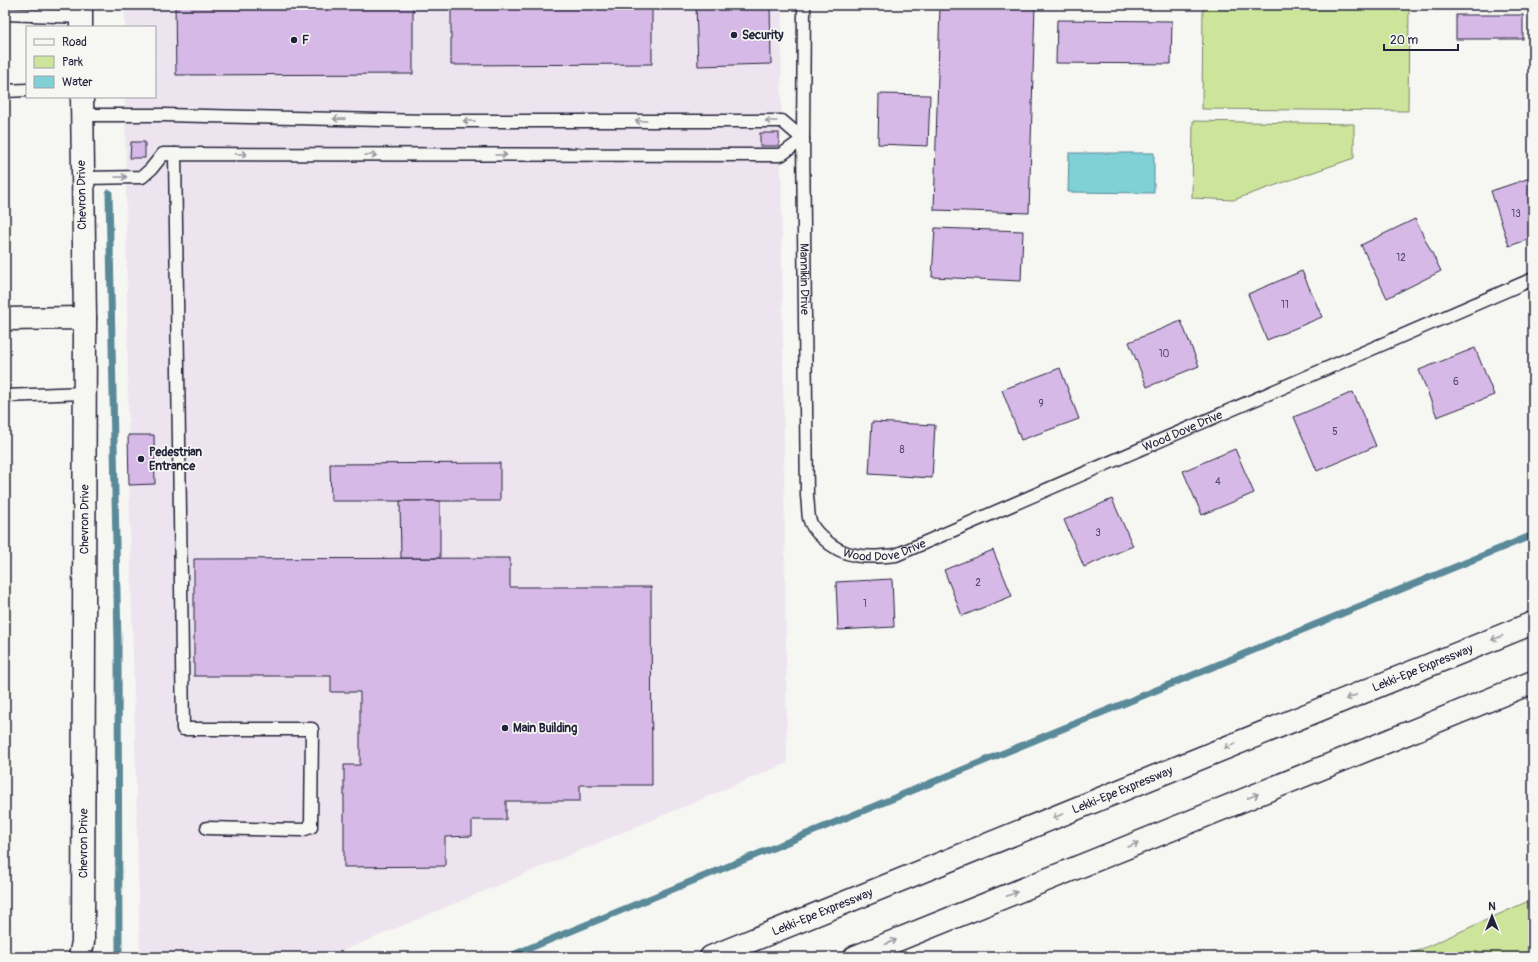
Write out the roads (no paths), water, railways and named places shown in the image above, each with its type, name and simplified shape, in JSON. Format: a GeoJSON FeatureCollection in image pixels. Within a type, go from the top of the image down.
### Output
{"type":"FeatureCollection","features":[{"type":"Feature","properties":{"kind":"main road","name":"Chevron Drive"},"geometry":{"type":"LineString","coordinates":[[82,106],[85,318],[85,952]]}},
{"type":"Feature","properties":{"kind":"main road"},"geometry":{"type":"LineString","coordinates":[[5,319],[85,318]]}},
{"type":"Feature","properties":{"kind":"main road","name":"Lekki-Epe Expressway"},"geometry":{"type":"LineString","coordinates":[[712,957],[1533,623]]}},
{"type":"Feature","properties":{"kind":"main road"},"geometry":{"type":"LineString","coordinates":[[855,957],[1533,682]]}},
{"type":"Feature","properties":{"kind":"lane","name":"Mannikin Drive"},"geometry":{"type":"LineString","coordinates":[[804,5],[807,496],[809,519],[816,532],[830,545]]}},
{"type":"Feature","properties":{"kind":"lane"},"geometry":{"type":"LineString","coordinates":[[5,14],[81,16]]}},
{"type":"Feature","properties":{"kind":"lane"},"geometry":{"type":"LineString","coordinates":[[5,91],[26,90]]}},
{"type":"Feature","properties":{"kind":"lane"},"geometry":{"type":"LineString","coordinates":[[82,106],[162,114],[426,121],[782,122],[804,139],[781,155],[163,154],[152,169],[142,177],[82,178]]}},
{"type":"Feature","properties":{"kind":"lane"},"geometry":{"type":"LineString","coordinates":[[175,154],[183,729],[312,729],[311,826],[302,830],[207,828]]}},
{"type":"Feature","properties":{"kind":"lane","name":"Wood Dove Drive"},"geometry":{"type":"LineString","coordinates":[[830,545],[849,555],[873,558],[896,556],[1533,279]]}},
{"type":"Feature","properties":{"kind":"lane"},"geometry":{"type":"LineString","coordinates":[[5,396],[84,392]]}},
{"type":"Feature","properties":{"kind":"water"},"geometry":{"type":"Polygon","coordinates":[[[1069,153],[1154,153],[1154,193],[1068,192],[1069,153]]]}},
{"type":"Feature","properties":{"kind":"waterway"},"geometry":{"type":"LineString","coordinates":[[109,193],[118,644],[119,957]]}},
{"type":"Feature","properties":{"kind":"waterway"},"geometry":{"type":"LineString","coordinates":[[508,957],[1533,535]]}},
{"type":"Feature","properties":{"kind":"place","name":"Security"},"geometry":{"type":"Point","coordinates":[734,35]}},
{"type":"Feature","properties":{"kind":"place","name":"F"},"geometry":{"type":"Point","coordinates":[294,40]}},
{"type":"Feature","properties":{"kind":"place","name":"Pedestrian Entrance"},"geometry":{"type":"Point","coordinates":[141,459]}},
{"type":"Feature","properties":{"kind":"place","name":"Main Building"},"geometry":{"type":"Point","coordinates":[505,728]}}]}
